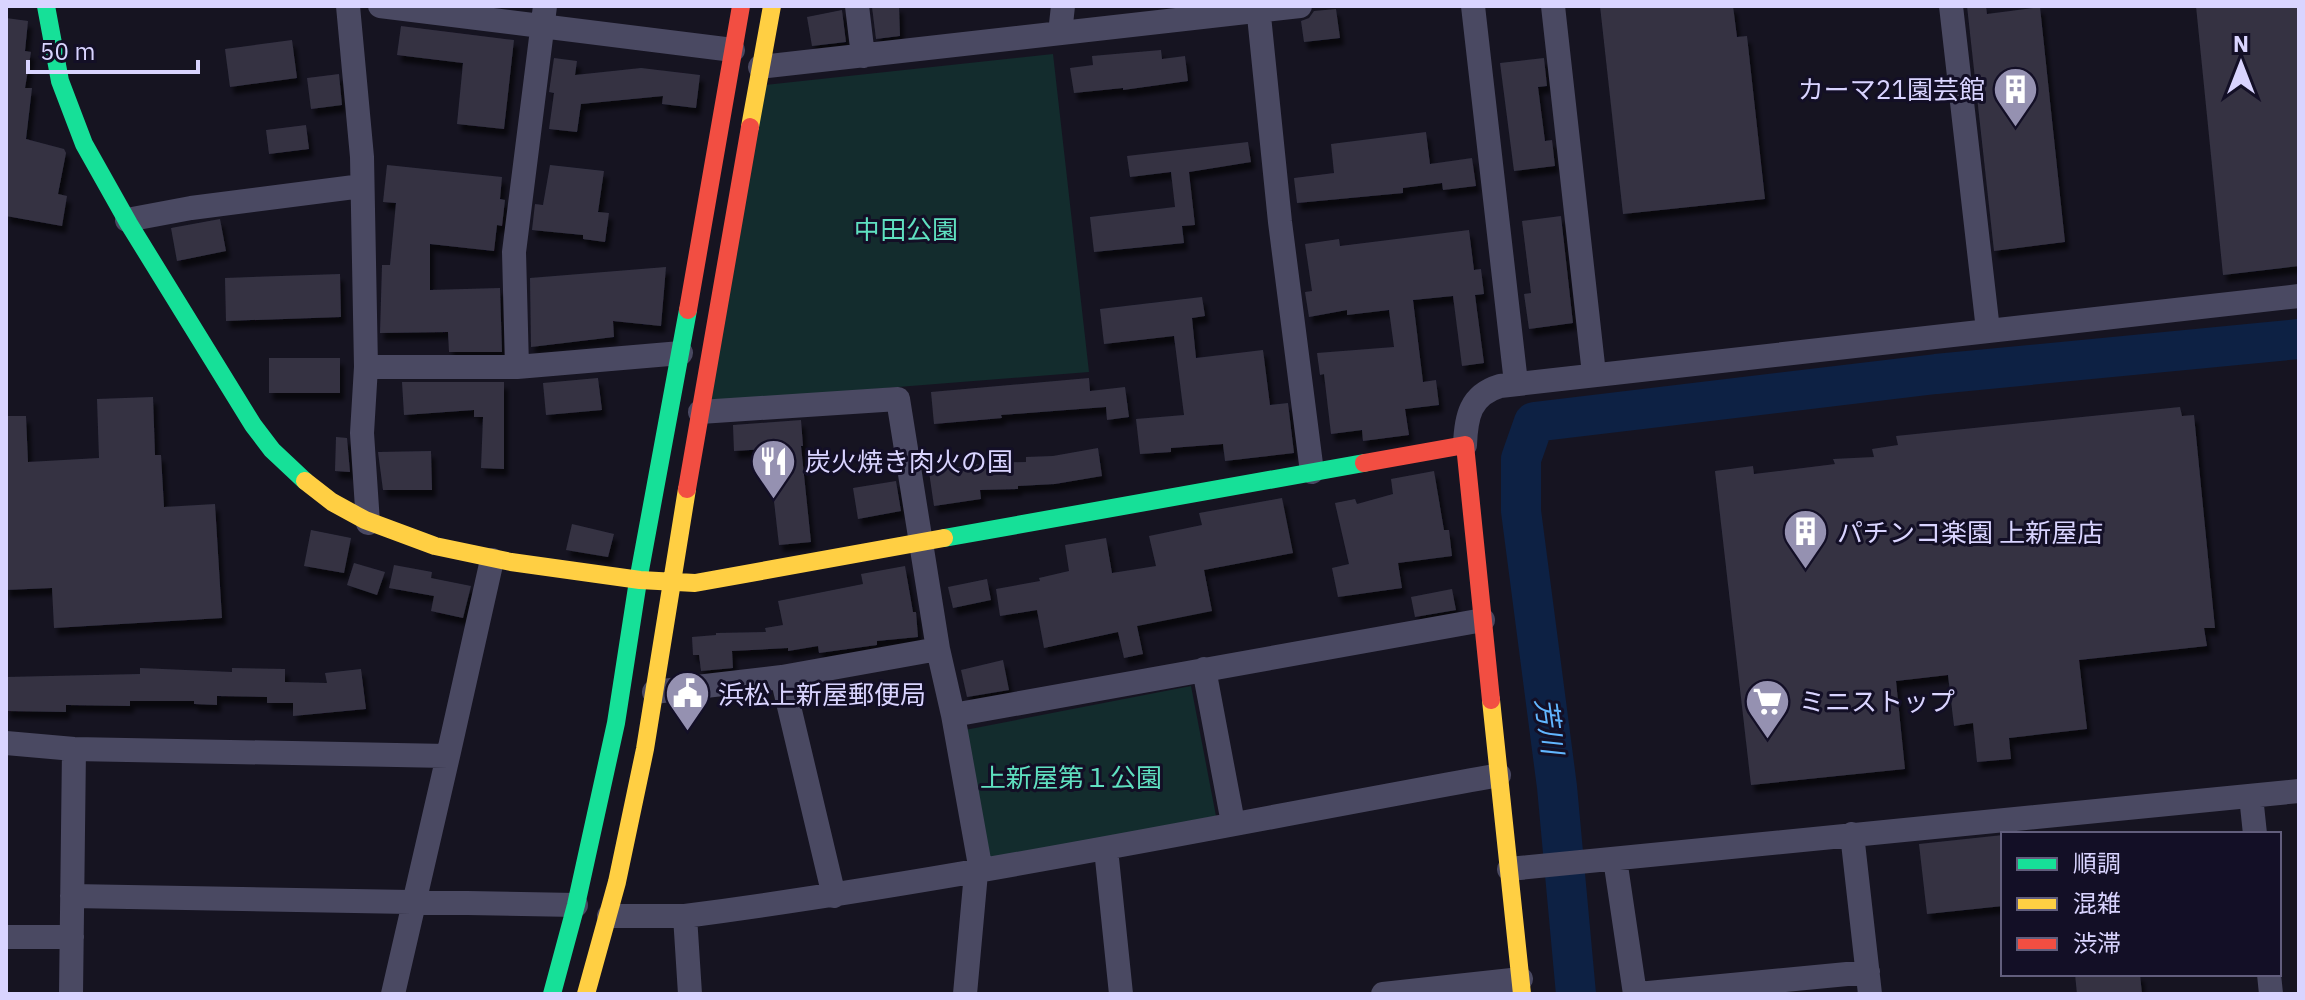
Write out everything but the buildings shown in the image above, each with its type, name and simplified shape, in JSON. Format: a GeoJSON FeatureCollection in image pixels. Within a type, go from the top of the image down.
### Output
{"type":"FeatureCollection","features":[{"type":"Feature","properties":{"kind":"street"},"geometry":{"type":"LineString","coordinates":[[46,6],[52,47],[74,122],[109,192],[254,428],[308,485],[368,523],[413,541],[492,560],[638,581],[695,583],[1465,445]]}},
{"type":"Feature","properties":{"kind":"street"},"geometry":{"type":"LineString","coordinates":[[348,6],[362,157],[366,367],[362,433],[368,523]]}},
{"type":"Feature","properties":{"kind":"street"},"geometry":{"type":"LineString","coordinates":[[380,6],[544,16],[733,50]]}},
{"type":"Feature","properties":{"kind":"street"},"geometry":{"type":"LineString","coordinates":[[552,994],[576,905],[616,723],[638,581],[741,6]]}},
{"type":"Feature","properties":{"kind":"street"},"geometry":{"type":"LineString","coordinates":[[586,994],[609,916],[645,749],[700,412],[772,6]]}},
{"type":"Feature","properties":{"kind":"street"},"geometry":{"type":"LineString","coordinates":[[857,6],[863,56]]}},
{"type":"Feature","properties":{"kind":"street"},"geometry":{"type":"LineString","coordinates":[[1060,33],[1063,6]]}},
{"type":"Feature","properties":{"kind":"street"},"geometry":{"type":"LineString","coordinates":[[760,67],[1259,8],[1300,6]]}},
{"type":"Feature","properties":{"kind":"street"},"geometry":{"type":"LineString","coordinates":[[1473,6],[1516,383]]}},
{"type":"Feature","properties":{"kind":"street"},"geometry":{"type":"LineString","coordinates":[[1553,6],[1594,374]]}},
{"type":"Feature","properties":{"kind":"street"},"geometry":{"type":"LineString","coordinates":[[1951,6],[1988,330]]}},
{"type":"Feature","properties":{"kind":"street"},"geometry":{"type":"LineString","coordinates":[[1259,8],[1280,222],[1312,472]]}},
{"type":"Feature","properties":{"kind":"street"},"geometry":{"type":"LineString","coordinates":[[517,367],[514,252],[544,16]]}},
{"type":"Feature","properties":{"kind":"street"},"geometry":{"type":"LineString","coordinates":[[127,220],[191,208],[362,186]]}},
{"type":"Feature","properties":{"kind":"street"},"geometry":{"type":"LineString","coordinates":[[1383,994],[1522,986],[1518,868],[1499,775],[1465,445],[1468,413],[1477,397],[1491,389],[1516,383],[2299,296]]}},
{"type":"Feature","properties":{"kind":"street"},"geometry":{"type":"LineString","coordinates":[[366,367],[517,367],[681,353]]}},
{"type":"Feature","properties":{"kind":"street"},"geometry":{"type":"LineString","coordinates":[[700,412],[898,399],[938,649],[953,715],[979,872],[965,994]]}},
{"type":"Feature","properties":{"kind":"street"},"geometry":{"type":"LineString","coordinates":[[393,994],[492,560]]}},
{"type":"Feature","properties":{"kind":"street"},"geometry":{"type":"LineString","coordinates":[[953,715],[1483,620]]}},
{"type":"Feature","properties":{"kind":"street"},"geometry":{"type":"LineString","coordinates":[[654,692],[782,677],[938,649]]}},
{"type":"Feature","properties":{"kind":"street"},"geometry":{"type":"LineString","coordinates":[[1204,669],[1233,823]]}},
{"type":"Feature","properties":{"kind":"street"},"geometry":{"type":"LineString","coordinates":[[782,677],[834,896]]}},
{"type":"Feature","properties":{"kind":"street"},"geometry":{"type":"LineString","coordinates":[[6,743],[74,749],[448,756]]}},
{"type":"Feature","properties":{"kind":"street"},"geometry":{"type":"LineString","coordinates":[[71,994],[74,749]]}},
{"type":"Feature","properties":{"kind":"street"},"geometry":{"type":"LineString","coordinates":[[609,916],[685,916],[834,896],[1106,849],[1499,775]]}},
{"type":"Feature","properties":{"kind":"street"},"geometry":{"type":"LineString","coordinates":[[1518,868],[2299,791]]}},
{"type":"Feature","properties":{"kind":"street"},"geometry":{"type":"LineString","coordinates":[[2251,796],[2255,832]]}},
{"type":"Feature","properties":{"kind":"street"},"geometry":{"type":"LineString","coordinates":[[1605,860],[1637,994],[1869,983],[1852,834]]}},
{"type":"Feature","properties":{"kind":"street"},"geometry":{"type":"LineString","coordinates":[[1106,849],[1121,994]]}},
{"type":"Feature","properties":{"kind":"street"},"geometry":{"type":"LineString","coordinates":[[72,896],[576,905]]}},
{"type":"Feature","properties":{"kind":"street"},"geometry":{"type":"LineString","coordinates":[[685,916],[690,994]]}},
{"type":"Feature","properties":{"kind":"street"},"geometry":{"type":"LineString","coordinates":[[6,937],[72,937]]}},
{"type":"Feature","properties":{"kind":"green space","name":"中田公園"},"geometry":{"type":"Polygon","coordinates":[[[1053,54],[1089,372],[709,402],[765,85],[1053,54]]]}},
{"type":"Feature","properties":{"kind":"green space","name":"上新屋第１公園"},"geometry":{"type":"Polygon","coordinates":[[[1191,686],[1216,816],[990,860],[965,730],[1191,686]]]}},
{"type":"Feature","properties":{"kind":"waterway","name":"芳川"},"geometry":{"type":"LineString","coordinates":[[1576,994],[1557,787],[1521,511],[1521,459],[1534,422],[1936,374],[2299,339]]}},
{"type":"Feature","properties":{"kind":"traffic: fast"},"geometry":{"type":"LineString","coordinates":[[46,6],[60,81],[84,144],[129,224],[253,425],[272,450],[305,481]]}},
{"type":"Feature","properties":{"kind":"traffic: fast"},"geometry":{"type":"LineString","coordinates":[[552,994],[576,905],[616,723],[638,581],[688,310]]}},
{"type":"Feature","properties":{"kind":"traffic: fast"},"geometry":{"type":"LineString","coordinates":[[944,538],[1364,463]]}},
{"type":"Feature","properties":{"kind":"traffic: slow"},"geometry":{"type":"LineString","coordinates":[[750,127],[772,6]]}},
{"type":"Feature","properties":{"kind":"traffic: slow"},"geometry":{"type":"LineString","coordinates":[[305,481],[332,502],[365,520],[435,546],[511,562],[640,580],[695,583],[944,538]]}},
{"type":"Feature","properties":{"kind":"traffic: slow"},"geometry":{"type":"LineString","coordinates":[[586,994],[617,882],[645,749],[687,489]]}},
{"type":"Feature","properties":{"kind":"traffic: slow"},"geometry":{"type":"LineString","coordinates":[[1491,700],[1522,994]]}},
{"type":"Feature","properties":{"kind":"traffic: jam"},"geometry":{"type":"LineString","coordinates":[[688,310],[741,6]]}},
{"type":"Feature","properties":{"kind":"traffic: jam"},"geometry":{"type":"LineString","coordinates":[[687,489],[750,127]]}},
{"type":"Feature","properties":{"kind":"traffic: jam"},"geometry":{"type":"LineString","coordinates":[[1364,463],[1465,445],[1491,700]]}},
{"type":"Feature","properties":{"kind":"place","name":"カーマ21園芸館"},"geometry":{"type":"Point","coordinates":[2016,128]}},
{"type":"Feature","properties":{"kind":"place","name":"炭火焼き肉火の国"},"geometry":{"type":"Point","coordinates":[774,500]}},
{"type":"Feature","properties":{"kind":"place","name":"パチンコ楽園 上新屋店"},"geometry":{"type":"Point","coordinates":[1806,571]}},
{"type":"Feature","properties":{"kind":"place","name":"浜松上新屋郵便局"},"geometry":{"type":"Point","coordinates":[687,733]}},
{"type":"Feature","properties":{"kind":"place","name":"ミニストップ"},"geometry":{"type":"Point","coordinates":[1768,740]}}]}
